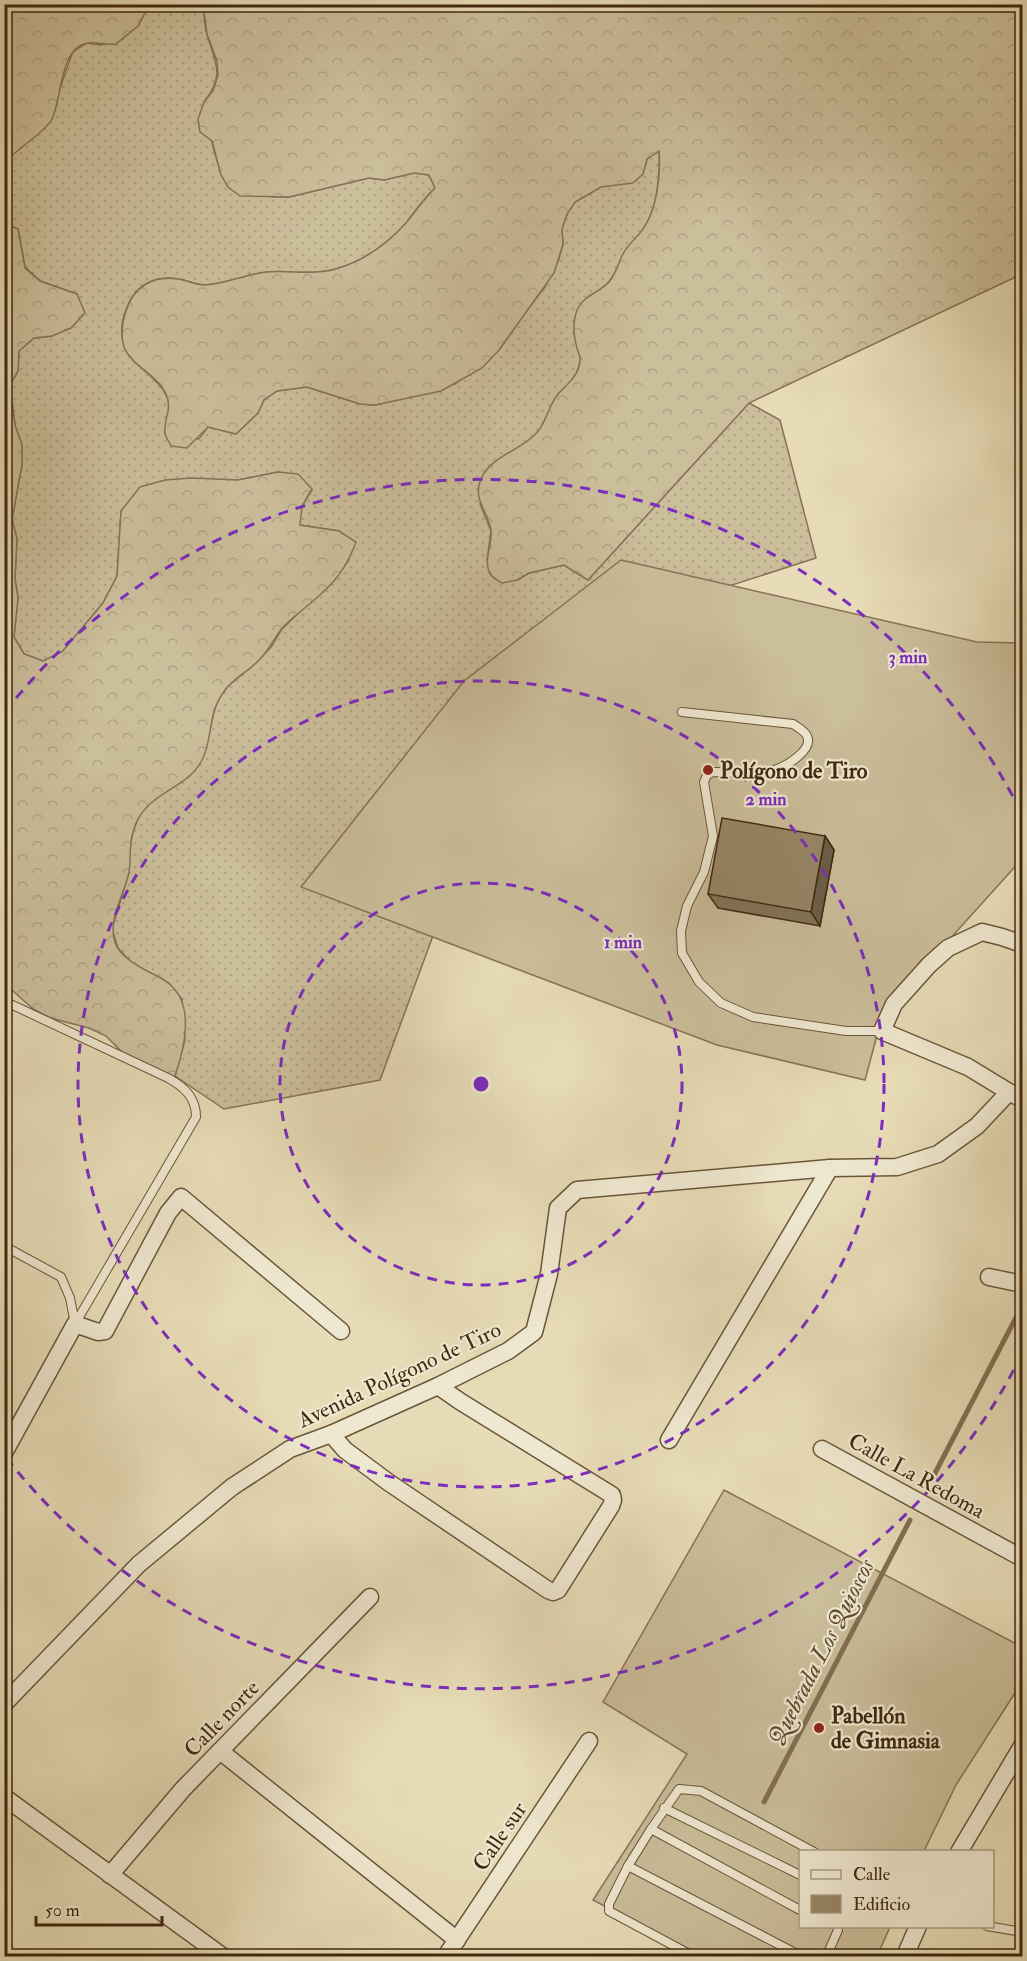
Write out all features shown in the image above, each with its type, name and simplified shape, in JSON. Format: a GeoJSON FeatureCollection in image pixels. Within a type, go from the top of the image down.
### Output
{"type":"FeatureCollection","features":[{"type":"Feature","properties":{"kind":"street"},"geometry":{"type":"LineString","coordinates":[[1016,1095],[968,1066],[882,1031],[894,1004],[929,965],[948,948],[982,932],[1023,944]]}},
{"type":"Feature","properties":{"kind":"street","name":"Avenida Polígono de Tiro"},"geometry":{"type":"LineString","coordinates":[[4,1704],[139,1564],[215,1501],[266,1463],[290,1449],[331,1434],[438,1386],[508,1351],[534,1332],[549,1274],[558,1208],[577,1190],[830,1168],[897,1167],[938,1154],[1016,1095]]}},
{"type":"Feature","properties":{"kind":"street"},"geometry":{"type":"LineString","coordinates":[[669,1440],[830,1168]]}},
{"type":"Feature","properties":{"kind":"street"},"geometry":{"type":"LineString","coordinates":[[4,1453],[75,1324],[98,1332],[105,1331],[168,1213],[181,1197],[341,1331]]}},
{"type":"Feature","properties":{"kind":"street"},"geometry":{"type":"LineString","coordinates":[[989,1277],[1023,1284]]}},
{"type":"Feature","properties":{"kind":"street"},"geometry":{"type":"LineString","coordinates":[[331,1434],[345,1450],[388,1482],[548,1590],[553,1592],[558,1590],[611,1506],[612,1495],[438,1386]]}},
{"type":"Feature","properties":{"kind":"street","name":"Calle La Redoma"},"geometry":{"type":"LineString","coordinates":[[822,1449],[1023,1558]]}},
{"type":"Feature","properties":{"kind":"street","name":"Calle norte"},"geometry":{"type":"LineString","coordinates":[[110,1875],[183,1789],[370,1598]]}},
{"type":"Feature","properties":{"kind":"street","name":"Calle sur"},"geometry":{"type":"LineString","coordinates":[[446,1956],[589,1741]]}},
{"type":"Feature","properties":{"kind":"street"},"geometry":{"type":"LineString","coordinates":[[960,1850],[1023,1746]]}},
{"type":"Feature","properties":{"kind":"street"},"geometry":{"type":"LineString","coordinates":[[220,1751],[457,1940]]}},
{"type":"Feature","properties":{"kind":"street"},"geometry":{"type":"LineString","coordinates":[[4,1797],[222,1956]]}},
{"type":"Feature","properties":{"kind":"street"},"geometry":{"type":"LineString","coordinates":[[905,1956],[917,1928]]}},
{"type":"Feature","properties":{"kind":"lane"},"geometry":{"type":"LineString","coordinates":[[682,711],[793,724],[807,733],[808,739],[808,745],[796,759],[774,770],[713,772],[704,782],[707,811],[713,836],[704,872],[687,906],[681,931],[682,953],[699,982],[721,1003],[753,1017],[846,1031],[882,1031]]}},
{"type":"Feature","properties":{"kind":"lane"},"geometry":{"type":"LineString","coordinates":[[4,1002],[168,1078],[183,1087],[196,1108],[196,1117],[75,1324]]}},
{"type":"Feature","properties":{"kind":"lane"},"geometry":{"type":"LineString","coordinates":[[4,1246],[61,1277],[70,1298],[75,1324]]}},
{"type":"Feature","properties":{"kind":"lane"},"geometry":{"type":"LineString","coordinates":[[693,1956],[609,1911],[609,1904],[628,1866],[664,1808],[679,1789],[701,1791],[812,1850]]}},
{"type":"Feature","properties":{"kind":"lane"},"geometry":{"type":"LineString","coordinates":[[664,1808],[799,1874]]}},
{"type":"Feature","properties":{"kind":"lane"},"geometry":{"type":"LineString","coordinates":[[651,1829],[799,1909]]}},
{"type":"Feature","properties":{"kind":"lane"},"geometry":{"type":"LineString","coordinates":[[628,1866],[801,1956]]}},
{"type":"Feature","properties":{"kind":"lane"},"geometry":{"type":"LineString","coordinates":[[994,1927],[1023,1932]]}},
{"type":"Feature","properties":{"kind":"lane"},"geometry":{"type":"LineString","coordinates":[[822,1956],[827,1955],[836,1928]]}},
{"type":"Feature","properties":{"kind":"green space"},"geometry":{"type":"Polygon","coordinates":[[[5,4],[149,5],[138,26],[116,44],[88,43],[79,47],[72,54],[63,75],[52,119],[43,130],[5,163],[5,4]]]}},
{"type":"Feature","properties":{"kind":"green space"},"geometry":{"type":"Polygon","coordinates":[[[149,5],[203,5],[206,31],[217,68],[215,84],[204,102],[216,157],[229,187],[273,197],[289,197],[369,178],[384,180],[414,173],[429,175],[435,188],[406,223],[384,244],[367,256],[339,268],[312,272],[267,272],[205,285],[167,278],[149,282],[142,287],[130,300],[126,309],[122,334],[131,357],[157,382],[169,403],[165,434],[199,439],[208,427],[236,434],[258,413],[264,400],[277,391],[307,387],[360,404],[375,405],[455,384],[499,350],[545,287],[559,259],[563,244],[562,229],[567,214],[575,202],[601,187],[643,174],[647,159],[659,150],[657,192],[652,213],[608,282],[589,296],[577,346],[581,360],[576,374],[558,394],[539,431],[529,441],[492,465],[480,504],[491,531],[487,560],[517,580],[529,573],[564,565],[588,580],[749,403],[780,420],[816,558],[539,647],[380,1080],[224,1109],[175,1076],[185,1040],[182,999],[169,983],[132,963],[118,948],[112,929],[129,872],[129,852],[140,813],[207,743],[216,703],[227,687],[258,661],[271,647],[282,629],[324,591],[349,560],[339,531],[299,525],[302,506],[312,490],[278,472],[238,480],[215,480],[121,511],[117,576],[103,603],[62,652],[43,661],[24,654],[14,637],[18,598],[15,579],[17,539],[12,519],[22,465],[22,446],[15,425],[10,385],[18,371],[19,351],[34,338],[52,336],[77,294],[40,281],[25,267],[18,229],[5,223],[5,163],[22,147],[59,91],[73,51],[87,43],[101,45],[138,26],[149,5]]]}},
{"type":"Feature","properties":{"kind":"green space"},"geometry":{"type":"Polygon","coordinates":[[[203,5],[1022,5],[1022,274],[749,403],[588,580],[564,565],[529,573],[517,580],[502,583],[488,570],[491,530],[479,499],[481,479],[492,464],[533,437],[555,398],[577,371],[580,359],[574,333],[576,313],[585,300],[609,282],[625,251],[646,225],[657,194],[659,151],[647,159],[643,174],[633,183],[601,187],[575,202],[567,214],[562,229],[563,244],[554,273],[499,350],[482,368],[441,391],[375,405],[360,404],[307,387],[277,391],[264,400],[258,413],[236,434],[208,427],[187,448],[171,446],[165,434],[169,405],[166,394],[157,381],[133,360],[124,347],[122,329],[125,315],[129,303],[139,289],[152,281],[169,278],[204,285],[267,272],[312,272],[339,268],[367,256],[384,244],[406,223],[435,188],[429,175],[414,173],[384,180],[369,178],[289,197],[240,196],[228,187],[221,175],[212,141],[200,132],[198,119],[204,102],[213,91],[218,75],[217,61],[207,34],[203,5]]]}},
{"type":"Feature","properties":{"kind":"green space"},"geometry":{"type":"Polygon","coordinates":[[[4,223],[18,229],[25,268],[40,281],[77,294],[85,313],[71,328],[52,336],[34,338],[19,351],[18,371],[10,385],[15,425],[22,445],[22,465],[12,519],[17,539],[15,579],[18,598],[14,637],[24,654],[43,661],[62,652],[103,603],[117,576],[121,511],[140,487],[165,480],[192,478],[238,480],[278,472],[298,474],[312,489],[302,506],[300,525],[339,531],[356,542],[347,562],[334,581],[283,627],[259,660],[225,690],[212,718],[208,745],[201,762],[185,780],[145,808],[133,832],[129,872],[114,919],[114,938],[123,955],[166,981],[177,992],[182,1003],[185,1015],[184,1040],[175,1076],[164,1077],[134,1064],[106,1036],[89,1028],[50,1018],[33,1009],[5,984],[4,223]]]}},
{"type":"Feature","properties":{"kind":"green space","name":"Polígono de Tiro"},"geometry":{"type":"Polygon","coordinates":[[[621,560],[977,642],[1022,643],[1022,859],[883,1013],[865,1080],[717,1045],[301,887],[464,681],[621,560]]]}},
{"type":"Feature","properties":{"kind":"green space","name":"Pabellón de Gimnasia"},"geometry":{"type":"Polygon","coordinates":[[[724,1490],[1022,1647],[1022,1682],[956,1785],[924,1850],[799,1850],[799,1928],[890,1928],[877,1956],[699,1956],[593,1900],[687,1754],[603,1702],[724,1490]]]}},
{"type":"Feature","properties":{"kind":"building"},"geometry":{"type":"Polygon","coordinates":[[[722,818],[825,836],[811,912],[708,894],[722,818]]]}},
{"type":"Feature","properties":{"kind":"waterway","name":"Quebrada Los Quioscos"},"geometry":{"type":"LineString","coordinates":[[933,1477],[1022,1306]]}},
{"type":"Feature","properties":{"kind":"waterway","name":"Quebrada Los Quioscos"},"geometry":{"type":"LineString","coordinates":[[764,1802],[910,1520]]}},
{"type":"Feature","properties":{"kind":"place","name":"Polígono de Tiro"},"geometry":{"type":"Point","coordinates":[708,770]}},
{"type":"Feature","properties":{"kind":"place","name":"Pabellón de Gimnasia"},"geometry":{"type":"Point","coordinates":[819,1728]}}]}
